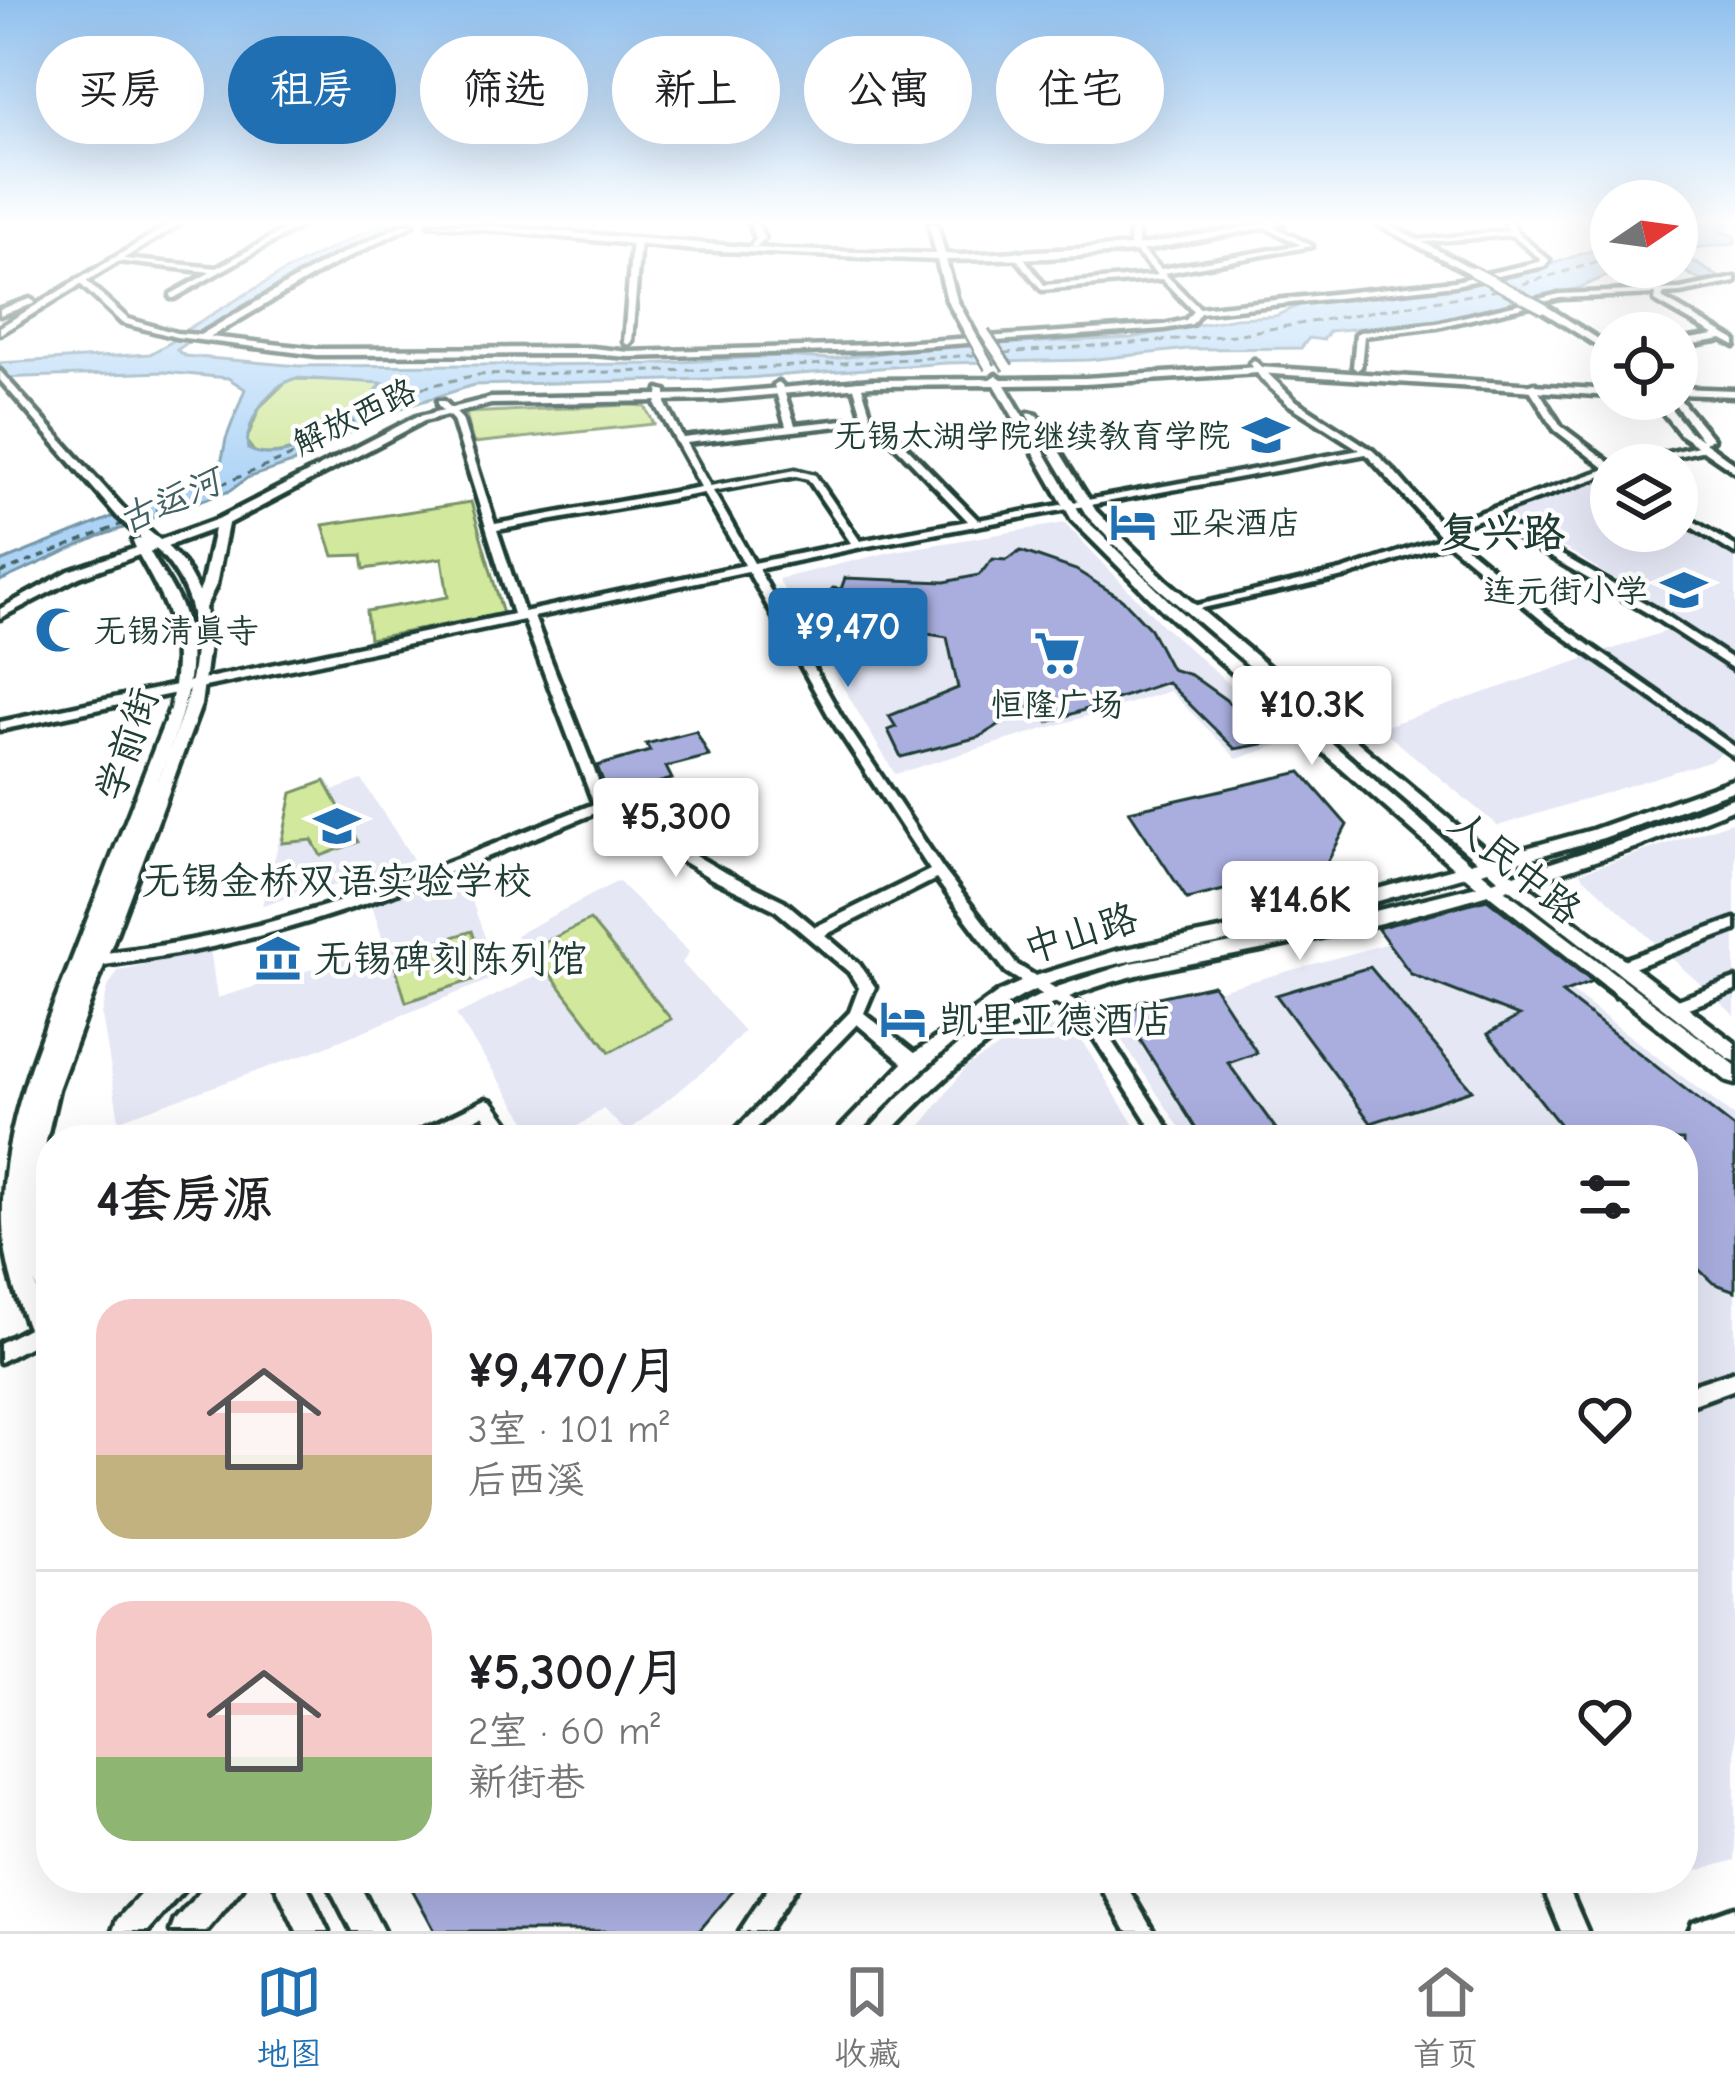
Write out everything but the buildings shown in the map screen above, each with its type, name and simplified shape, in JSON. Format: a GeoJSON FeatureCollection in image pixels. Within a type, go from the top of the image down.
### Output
{"type":"FeatureCollection","features":[{"type":"Feature","properties":{"kind":"main road","name":"人民中路"},"geometry":{"type":"LineString","coordinates":[[963,314],[1078,506],[1170,610],[1466,870],[1735,1076]]}},
{"type":"Feature","properties":{"kind":"main road"},"geometry":{"type":"LineString","coordinates":[[1557,314],[1590,337]]}},
{"type":"Feature","properties":{"kind":"main road"},"geometry":{"type":"LineString","coordinates":[[1560,314],[1590,330]]}},
{"type":"Feature","properties":{"kind":"main road","name":"解放西路"},"geometry":{"type":"LineString","coordinates":[[1256,367],[1590,387]]}},
{"type":"Feature","properties":{"kind":"main road","name":"解放西路"},"geometry":{"type":"LineString","coordinates":[[779,388],[870,377],[1256,367],[1357,367],[1590,386]]}},
{"type":"Feature","properties":{"kind":"main road"},"geometry":{"type":"LineString","coordinates":[[0,374],[144,540]]}},
{"type":"Feature","properties":{"kind":"main road","name":"解放西路"},"geometry":{"type":"LineString","coordinates":[[144,540],[216,513],[444,406],[1003,375]]}},
{"type":"Feature","properties":{"kind":"main road"},"geometry":{"type":"LineString","coordinates":[[1698,396],[1735,397]]}},
{"type":"Feature","properties":{"kind":"main road","name":"解放西路"},"geometry":{"type":"LineString","coordinates":[[144,540],[222,522],[444,406]]}},
{"type":"Feature","properties":{"kind":"main road"},"geometry":{"type":"LineString","coordinates":[[1677,420],[1702,448],[1735,464]]}},
{"type":"Feature","properties":{"kind":"main road"},"geometry":{"type":"LineString","coordinates":[[1692,420],[1735,464]]}},
{"type":"Feature","properties":{"kind":"main road","name":"人民中路"},"geometry":{"type":"LineString","coordinates":[[1078,506],[1512,881],[1735,1053]]}},
{"type":"Feature","properties":{"kind":"main road"},"geometry":{"type":"LineString","coordinates":[[198,608],[209,585],[222,522]]}},
{"type":"Feature","properties":{"kind":"main road"},"geometry":{"type":"LineString","coordinates":[[0,602],[76,562],[144,540]]}},
{"type":"Feature","properties":{"kind":"main road"},"geometry":{"type":"LineString","coordinates":[[0,614],[144,540]]}},
{"type":"Feature","properties":{"kind":"main road","name":"学前街"},"geometry":{"type":"LineString","coordinates":[[39,1125],[191,686],[203,632],[184,576],[144,540]]}},
{"type":"Feature","properties":{"kind":"main road","name":"学前街"},"geometry":{"type":"LineString","coordinates":[[36,1310],[22,1284],[12,1240],[16,1142],[32,1087],[191,686],[183,635],[144,540]]}},
{"type":"Feature","properties":{"kind":"main road","name":"中山路"},"geometry":{"type":"LineString","coordinates":[[854,1125],[915,1063],[1006,997],[1035,983],[1491,863],[1651,817],[1735,784]]}},
{"type":"Feature","properties":{"kind":"main road","name":"中山路"},"geometry":{"type":"LineString","coordinates":[[886,1125],[957,1057],[1055,996],[1488,888],[1647,838],[1735,802]]}},
{"type":"Feature","properties":{"kind":"main road","name":"学前街"},"geometry":{"type":"LineString","coordinates":[[36,1133],[31,1227],[36,1244]]}},
{"type":"Feature","properties":{"kind":"main road"},"geometry":{"type":"LineString","coordinates":[[128,1931],[162,1893]]}},
{"type":"Feature","properties":{"kind":"main road"},"geometry":{"type":"LineString","coordinates":[[186,1931],[219,1893]]}},
{"type":"Feature","properties":{"kind":"main road"},"geometry":{"type":"LineString","coordinates":[[295,1893],[314,1931]]}},
{"type":"Feature","properties":{"kind":"main road"},"geometry":{"type":"LineString","coordinates":[[348,1893],[368,1931]]}},
{"type":"Feature","properties":{"kind":"street"},"geometry":{"type":"LineString","coordinates":[[116,314],[125,321],[176,335],[317,352],[592,351],[626,357],[658,351],[855,349],[1164,327],[1190,322],[1195,314]]}},
{"type":"Feature","properties":{"kind":"street"},"geometry":{"type":"LineString","coordinates":[[203,337],[242,314]]}},
{"type":"Feature","properties":{"kind":"street"},"geometry":{"type":"LineString","coordinates":[[628,342],[630,314]]}},
{"type":"Feature","properties":{"kind":"street"},"geometry":{"type":"LineString","coordinates":[[1357,367],[1360,334],[1484,314]]}},
{"type":"Feature","properties":{"kind":"street"},"geometry":{"type":"LineString","coordinates":[[1685,314],[1735,343]]}},
{"type":"Feature","properties":{"kind":"street"},"geometry":{"type":"LineString","coordinates":[[1698,340],[1723,336]]}},
{"type":"Feature","properties":{"kind":"street"},"geometry":{"type":"LineString","coordinates":[[592,351],[628,342],[658,351]]}},
{"type":"Feature","properties":{"kind":"street"},"geometry":{"type":"LineString","coordinates":[[1256,367],[1279,392],[1367,451],[1445,535],[1558,627],[1735,753]]}},
{"type":"Feature","properties":{"kind":"street"},"geometry":{"type":"LineString","coordinates":[[857,384],[868,420],[894,439],[976,524]]}},
{"type":"Feature","properties":{"kind":"street"},"geometry":{"type":"LineString","coordinates":[[1531,385],[1558,428],[1590,453]]}},
{"type":"Feature","properties":{"kind":"street"},"geometry":{"type":"LineString","coordinates":[[779,388],[791,428]]}},
{"type":"Feature","properties":{"kind":"street"},"geometry":{"type":"LineString","coordinates":[[662,394],[680,441],[750,568],[836,716],[938,872],[1011,968],[1087,1015],[1158,1125]]}},
{"type":"Feature","properties":{"kind":"street"},"geometry":{"type":"LineString","coordinates":[[444,406],[457,418],[524,617],[602,806],[717,875],[778,905],[815,933],[867,987],[856,1015],[749,1125]]}},
{"type":"Feature","properties":{"kind":"street"},"geometry":{"type":"LineString","coordinates":[[680,441],[868,420]]}},
{"type":"Feature","properties":{"kind":"street"},"geometry":{"type":"LineString","coordinates":[[1698,449],[1702,448]]}},
{"type":"Feature","properties":{"kind":"street"},"geometry":{"type":"LineString","coordinates":[[0,726],[857,545],[1367,451]]}},
{"type":"Feature","properties":{"kind":"street"},"geometry":{"type":"LineString","coordinates":[[491,528],[796,473],[812,477],[857,545]]}},
{"type":"Feature","properties":{"kind":"street"},"geometry":{"type":"LineString","coordinates":[[1193,609],[1344,574],[1590,477]]}},
{"type":"Feature","properties":{"kind":"street"},"geometry":{"type":"LineString","coordinates":[[1486,516],[1650,610],[1735,666]]}},
{"type":"Feature","properties":{"kind":"street"},"geometry":{"type":"LineString","coordinates":[[1698,527],[1735,551]]}},
{"type":"Feature","properties":{"kind":"street"},"geometry":{"type":"LineString","coordinates":[[97,960],[158,952],[347,908],[602,806]]}},
{"type":"Feature","properties":{"kind":"street"},"geometry":{"type":"LineString","coordinates":[[815,933],[938,872]]}},
{"type":"Feature","properties":{"kind":"street"},"geometry":{"type":"LineString","coordinates":[[1620,967],[1735,924]]}},
{"type":"Feature","properties":{"kind":"street"},"geometry":{"type":"LineString","coordinates":[[1674,1007],[1735,985]]}},
{"type":"Feature","properties":{"kind":"street"},"geometry":{"type":"LineString","coordinates":[[856,1015],[915,1063]]}},
{"type":"Feature","properties":{"kind":"street"},"geometry":{"type":"LineString","coordinates":[[448,1125],[486,1106],[501,1125]]}},
{"type":"Feature","properties":{"kind":"street"},"geometry":{"type":"LineString","coordinates":[[0,1353],[36,1332]]}},
{"type":"Feature","properties":{"kind":"street"},"geometry":{"type":"LineString","coordinates":[[1698,1393],[1735,1380]]}},
{"type":"Feature","properties":{"kind":"street"},"geometry":{"type":"LineString","coordinates":[[766,1927],[783,1893]]}},
{"type":"Feature","properties":{"kind":"street"},"geometry":{"type":"LineString","coordinates":[[1117,1893],[1140,1931]]}},
{"type":"Feature","properties":{"kind":"street"},"geometry":{"type":"LineString","coordinates":[[1558,1893],[1574,1931]]}},
{"type":"Feature","properties":{"kind":"street"},"geometry":{"type":"LineString","coordinates":[[1702,1931],[1735,1920]]}},
{"type":"Feature","properties":{"kind":"shaded area","name":"连元街小学"},"geometry":{"type":"Polygon","coordinates":[[[1590,485],[1590,552],[1698,552],[1698,531],[1735,557],[1735,658],[1575,554],[1504,516],[1590,485]]]}},
{"type":"Feature","properties":{"kind":"shaded area"},"geometry":{"type":"Polygon","coordinates":[[[1065,523],[1163,626],[1294,740],[1237,759],[1170,691],[895,774],[778,579],[890,552],[1065,523]]]}},
{"type":"Feature","properties":{"kind":"shaded area"},"geometry":{"type":"Polygon","coordinates":[[[1672,629],[1735,671],[1735,741],[1712,760],[1498,826],[1380,728],[1672,629]]]}},
{"type":"Feature","properties":{"kind":"shaded area","name":"无锡金桥双语实验学校"},"geometry":{"type":"Polygon","coordinates":[[[328,780],[334,790],[362,780],[413,859],[262,905],[292,793],[328,780]]]}},
{"type":"Feature","properties":{"kind":"shaded area"},"geometry":{"type":"Polygon","coordinates":[[[1735,821],[1735,1016],[1579,873],[1735,821]]]}},
{"type":"Feature","properties":{"kind":"shaded area"},"geometry":{"type":"Polygon","coordinates":[[[462,874],[499,976],[314,1051],[119,1120],[102,1015],[108,987],[118,971],[210,948],[217,998],[385,947],[372,905],[462,874]]]}},
{"type":"Feature","properties":{"kind":"shaded area"},"geometry":{"type":"Polygon","coordinates":[[[618,881],[689,952],[682,963],[744,1031],[716,1061],[636,1125],[620,1125],[603,1109],[579,1125],[529,1125],[456,1015],[537,975],[516,935],[618,881]]]}},
{"type":"Feature","properties":{"kind":"shaded area"},"geometry":{"type":"Polygon","coordinates":[[[1450,926],[1505,940],[1735,1117],[1735,1860],[1698,1871],[1698,1125],[1178,1125],[1109,1021],[1450,926]]]}},
{"type":"Feature","properties":{"kind":"shaded area"},"geometry":{"type":"Polygon","coordinates":[[[1038,1023],[1079,1036],[1134,1125],[922,1125],[966,1067],[1038,1023]]]}},
{"type":"Feature","properties":{"kind":"green space"},"geometry":{"type":"Polygon","coordinates":[[[289,379],[383,383],[326,434],[290,450],[255,453],[246,441],[260,407],[289,379]]]}},
{"type":"Feature","properties":{"kind":"green space"},"geometry":{"type":"Polygon","coordinates":[[[645,406],[654,424],[473,443],[466,413],[645,406]]]}},
{"type":"Feature","properties":{"kind":"green space"},"geometry":{"type":"Polygon","coordinates":[[[471,502],[503,614],[369,639],[366,611],[448,597],[442,558],[364,569],[362,555],[333,556],[323,525],[471,502]]]}},
{"type":"Feature","properties":{"kind":"green space"},"geometry":{"type":"Polygon","coordinates":[[[325,781],[358,842],[321,856],[312,840],[282,843],[292,793],[325,781]]]}},
{"type":"Feature","properties":{"kind":"green space"},"geometry":{"type":"Polygon","coordinates":[[[590,920],[671,1019],[610,1052],[531,949],[590,920]]]}},
{"type":"Feature","properties":{"kind":"green space"},"geometry":{"type":"Polygon","coordinates":[[[472,931],[487,975],[406,1002],[392,956],[472,931]]]}},
{"type":"Feature","properties":{"kind":"water"},"geometry":{"type":"Polygon","coordinates":[[[212,314],[235,314],[202,332],[184,331],[212,314]]]}},
{"type":"Feature","properties":{"kind":"water","name":"古运河"},"geometry":{"type":"Polygon","coordinates":[[[1469,314],[1330,331],[1323,340],[1309,338],[1301,348],[1188,349],[1089,360],[946,363],[747,378],[474,385],[385,413],[295,462],[247,478],[230,491],[100,536],[0,581],[0,562],[219,474],[245,389],[228,378],[164,372],[0,378],[0,363],[150,354],[180,337],[194,338],[177,350],[185,356],[299,366],[650,364],[778,356],[831,359],[932,347],[1131,338],[1235,318],[1469,314]],[[287,381],[254,416],[248,449],[265,454],[303,447],[357,411],[382,383],[287,381]]]}},
{"type":"Feature","properties":{"kind":"waterway"},"geometry":{"type":"LineString","coordinates":[[0,326],[19,314]]}},
{"type":"Feature","properties":{"kind":"ferry route"},"geometry":{"type":"LineString","coordinates":[[1004,353],[1234,335],[1357,314]]}},
{"type":"Feature","properties":{"kind":"ferry route"},"geometry":{"type":"LineString","coordinates":[[0,573],[289,457],[408,391],[476,375],[743,369],[976,355]]}},
{"type":"Feature","properties":{"kind":"place","name":"无锡太湖学院继续教育学院"},"geometry":{"type":"Point","coordinates":[1266,435]}},
{"type":"Feature","properties":{"kind":"place","name":"亚朵酒店"},"geometry":{"type":"Point","coordinates":[1133,522]}},
{"type":"Feature","properties":{"kind":"place","name":"连元街小学"},"geometry":{"type":"Point","coordinates":[1684,590]}},
{"type":"Feature","properties":{"kind":"place","name":"无锡清真寺"},"geometry":{"type":"Point","coordinates":[58,630]}},
{"type":"Feature","properties":{"kind":"place","name":"恒隆广场"},"geometry":{"type":"Point","coordinates":[1057,653]}},
{"type":"Feature","properties":{"kind":"place","name":"无锡金桥双语实验学校"},"geometry":{"type":"Point","coordinates":[337,826]}},
{"type":"Feature","properties":{"kind":"place","name":"无锡碑刻陈列馆"},"geometry":{"type":"Point","coordinates":[278,958]}},
{"type":"Feature","properties":{"kind":"place","name":"凯里亚德酒店"},"geometry":{"type":"Point","coordinates":[903,1019]}},
{"type":"Feature","properties":{"kind":"district","name":"复兴路"},"geometry":{"type":"Point","coordinates":[1502,532]}}]}
